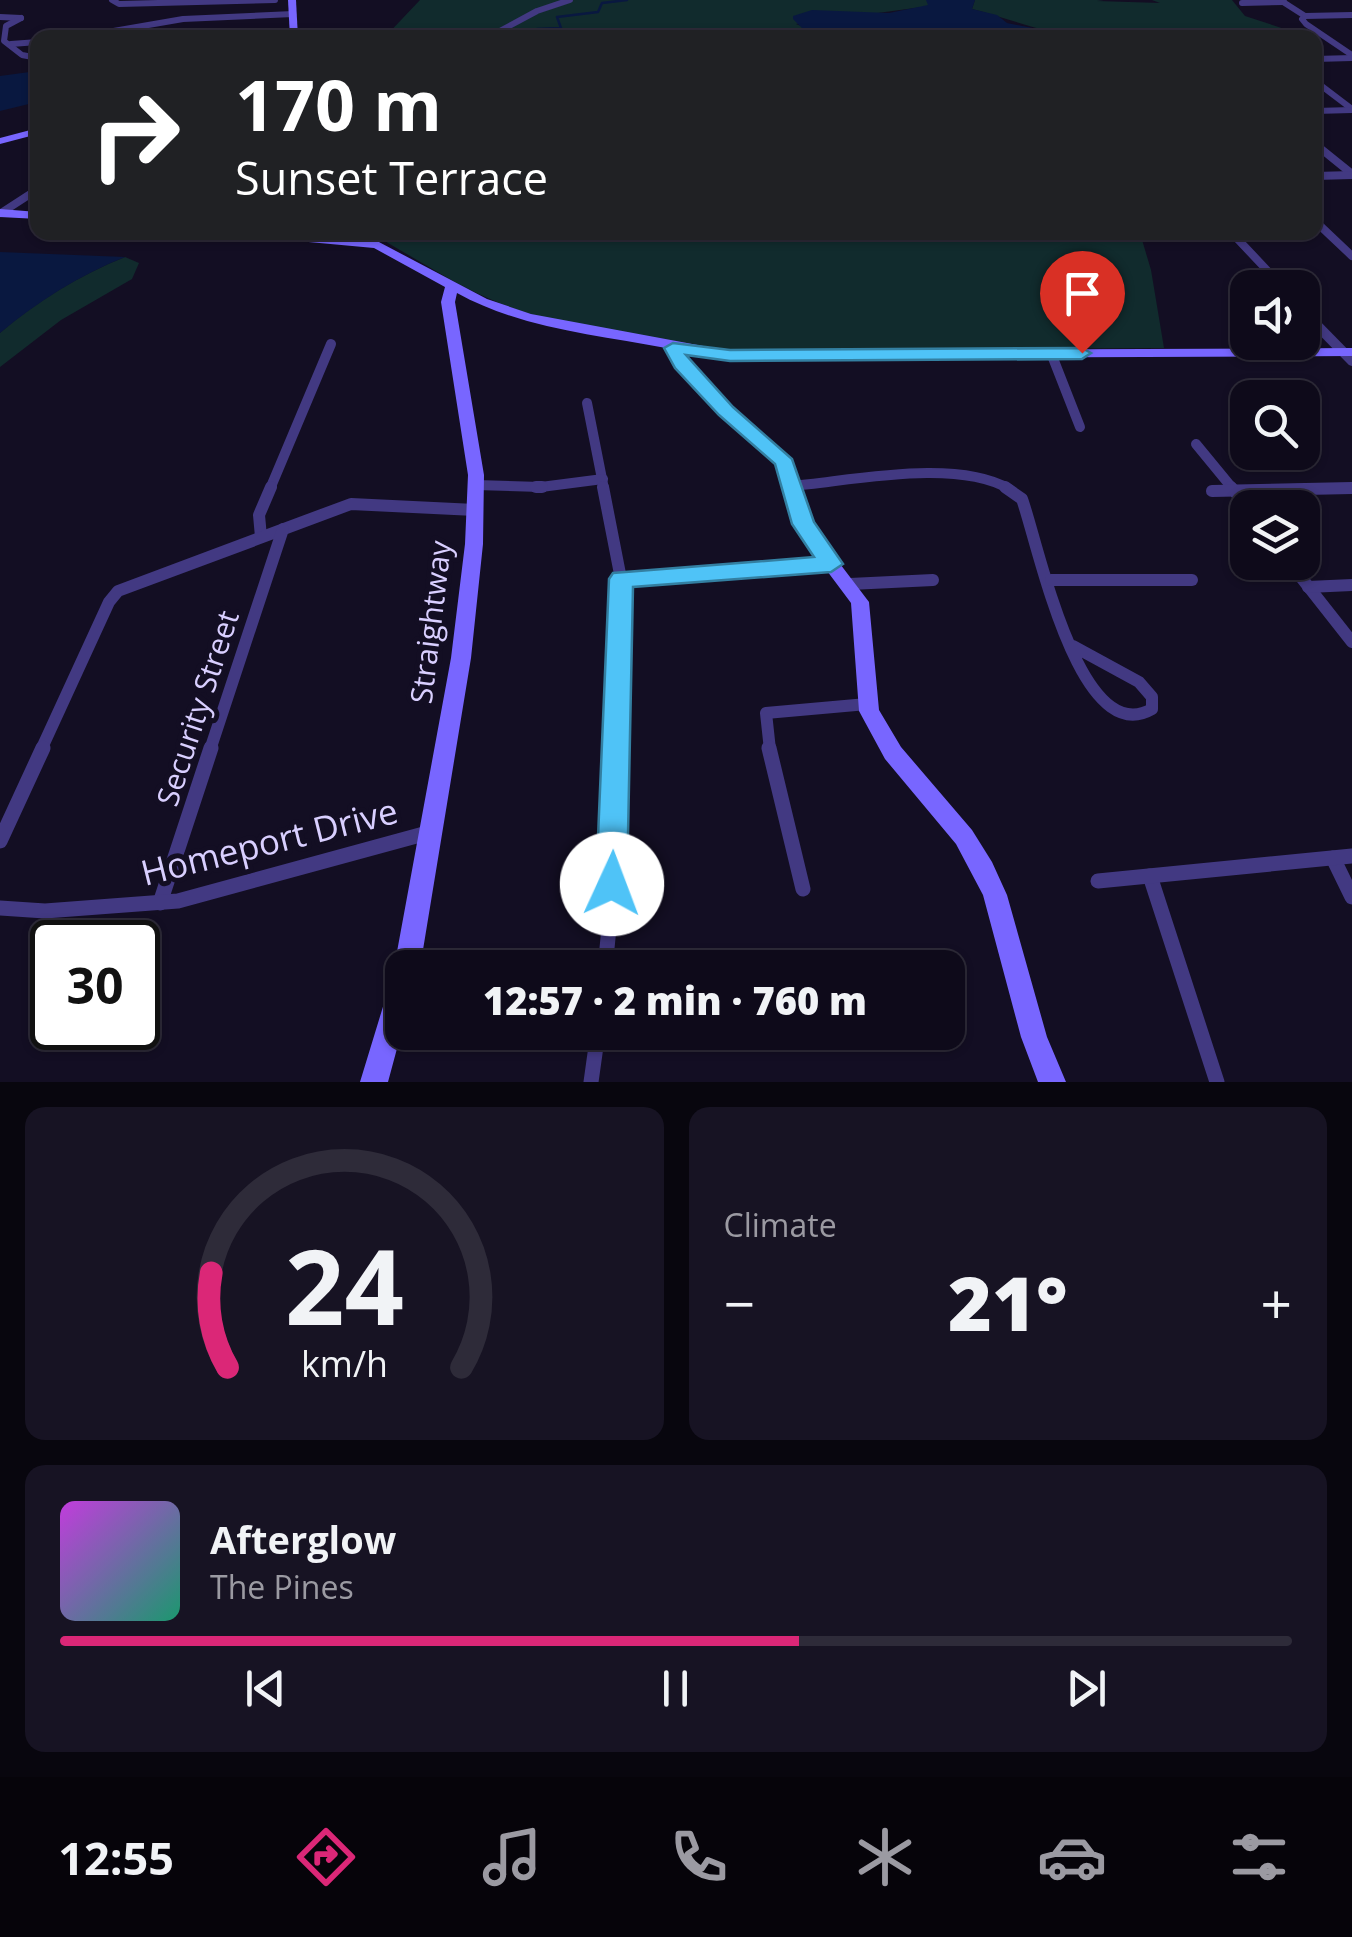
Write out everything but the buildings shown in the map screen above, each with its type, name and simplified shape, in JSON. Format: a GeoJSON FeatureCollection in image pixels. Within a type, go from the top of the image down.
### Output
{"type":"FeatureCollection","features":[{"type":"Feature","properties":{"kind":"street"},"geometry":{"type":"LineString","coordinates":[[112,1],[274,0]]}},
{"type":"Feature","properties":{"kind":"street"},"geometry":{"type":"LineString","coordinates":[[292,0],[294,30]]}},
{"type":"Feature","properties":{"kind":"street"},"geometry":{"type":"LineString","coordinates":[[502,30],[537,11],[570,0]]}},
{"type":"Feature","properties":{"kind":"street"},"geometry":{"type":"LineString","coordinates":[[1242,3],[1282,1],[1304,16],[1352,15]]}},
{"type":"Feature","properties":{"kind":"street"},"geometry":{"type":"LineString","coordinates":[[117,30],[172,20],[293,14]]}},
{"type":"Feature","properties":{"kind":"street"},"geometry":{"type":"LineString","coordinates":[[1304,16],[1302,20],[1315,30]]}},
{"type":"Feature","properties":{"kind":"street"},"geometry":{"type":"LineString","coordinates":[[0,17],[20,18],[6,26],[4,41],[30,56]]}},
{"type":"Feature","properties":{"kind":"street"},"geometry":{"type":"LineString","coordinates":[[1322,35],[1352,56]]}},
{"type":"Feature","properties":{"kind":"street"},"geometry":{"type":"LineString","coordinates":[[11,44],[30,43]]}},
{"type":"Feature","properties":{"kind":"street"},"geometry":{"type":"LineString","coordinates":[[1322,58],[1352,56]]}},
{"type":"Feature","properties":{"kind":"street"},"geometry":{"type":"LineString","coordinates":[[1322,85],[1352,109]]}},
{"type":"Feature","properties":{"kind":"street"},"geometry":{"type":"LineString","coordinates":[[1322,111],[1352,109]]}},
{"type":"Feature","properties":{"kind":"street"},"geometry":{"type":"LineString","coordinates":[[0,140],[30,132]]}},
{"type":"Feature","properties":{"kind":"street"},"geometry":{"type":"LineString","coordinates":[[1322,150],[1352,175]]}},
{"type":"Feature","properties":{"kind":"street"},"geometry":{"type":"LineString","coordinates":[[1322,176],[1352,175]]}},
{"type":"Feature","properties":{"kind":"street"},"geometry":{"type":"LineString","coordinates":[[0,213],[30,193]]}},
{"type":"Feature","properties":{"kind":"street"},"geometry":{"type":"LineString","coordinates":[[0,213],[30,215]]}},
{"type":"Feature","properties":{"kind":"street"},"geometry":{"type":"LineString","coordinates":[[1322,228],[1352,256]]}},
{"type":"Feature","properties":{"kind":"street"},"geometry":{"type":"LineString","coordinates":[[370,240],[482,302],[528,318],[730,356],[1348,355]]}},
{"type":"Feature","properties":{"kind":"street"},"geometry":{"type":"LineString","coordinates":[[1238,240],[1266,270]]}},
{"type":"Feature","properties":{"kind":"street","name":"Straightway"},"geometry":{"type":"LineString","coordinates":[[411,950],[469,605],[476,510],[476,485],[448,302],[452,285]]}},
{"type":"Feature","properties":{"kind":"street"},"geometry":{"type":"LineString","coordinates":[[1320,328],[1348,355]]}},
{"type":"Feature","properties":{"kind":"street"},"geometry":{"type":"LineString","coordinates":[[260,537],[258,515],[331,344]]}},
{"type":"Feature","properties":{"kind":"street"},"geometry":{"type":"LineString","coordinates":[[673,348],[682,364],[726,411],[776,451],[785,463],[808,532],[850,584],[863,610],[867,704],[893,753],[953,824],[984,869],[1034,1037],[1052,1082]]}},
{"type":"Feature","properties":{"kind":"street"},"geometry":{"type":"LineString","coordinates":[[1051,353],[1080,428]]}},
{"type":"Feature","properties":{"kind":"street"},"geometry":{"type":"LineString","coordinates":[[586,403],[621,579],[606,950]]}},
{"type":"Feature","properties":{"kind":"street"},"geometry":{"type":"LineString","coordinates":[[1196,444],[1233,490],[1352,488]]}},
{"type":"Feature","properties":{"kind":"street"},"geometry":{"type":"LineString","coordinates":[[792,486],[945,476],[996,481],[1022,500],[1073,646],[1089,687],[1110,707],[1136,716],[1152,709],[1152,697],[1143,686],[1073,646]]}},
{"type":"Feature","properties":{"kind":"street"},"geometry":{"type":"LineString","coordinates":[[476,485],[541,488],[603,479]]}},
{"type":"Feature","properties":{"kind":"street"},"geometry":{"type":"LineString","coordinates":[[1212,490],[1230,490]]}},
{"type":"Feature","properties":{"kind":"street"},"geometry":{"type":"LineString","coordinates":[[0,842],[109,602],[118,591],[358,502],[425,511],[476,510]]}},
{"type":"Feature","properties":{"kind":"street","name":"Security Street"},"geometry":{"type":"LineString","coordinates":[[160,903],[283,529]]}},
{"type":"Feature","properties":{"kind":"street"},"geometry":{"type":"LineString","coordinates":[[621,579],[831,564]]}},
{"type":"Feature","properties":{"kind":"street"},"geometry":{"type":"LineString","coordinates":[[850,584],[932,580]]}},
{"type":"Feature","properties":{"kind":"street"},"geometry":{"type":"LineString","coordinates":[[1050,580],[1192,580]]}},
{"type":"Feature","properties":{"kind":"street"},"geometry":{"type":"LineString","coordinates":[[1303,580],[1352,642]]}},
{"type":"Feature","properties":{"kind":"street"},"geometry":{"type":"LineString","coordinates":[[1308,587],[1352,585]]}},
{"type":"Feature","properties":{"kind":"street"},"geometry":{"type":"LineString","coordinates":[[802,889],[766,734],[766,712],[867,704]]}},
{"type":"Feature","properties":{"kind":"street","name":"Homeport Drive"},"geometry":{"type":"LineString","coordinates":[[0,908],[45,911],[160,903],[201,896],[276,872],[433,832]]}},
{"type":"Feature","properties":{"kind":"street"},"geometry":{"type":"LineString","coordinates":[[1098,881],[1352,856]]}},
{"type":"Feature","properties":{"kind":"street"},"geometry":{"type":"LineString","coordinates":[[1333,858],[1352,897]]}},
{"type":"Feature","properties":{"kind":"street"},"geometry":{"type":"LineString","coordinates":[[1150,876],[1217,1082]]}},
{"type":"Feature","properties":{"kind":"street"},"geometry":{"type":"LineString","coordinates":[[374,1082],[385,1045]]}},
{"type":"Feature","properties":{"kind":"street"},"geometry":{"type":"LineString","coordinates":[[590,1082],[595,1050]]}},
{"type":"Feature","properties":{"kind":"green space"},"geometry":{"type":"Polygon","coordinates":[[[420,0],[929,0],[937,5],[796,24],[811,30],[392,30],[420,0]]]}},
{"type":"Feature","properties":{"kind":"green space"},"geometry":{"type":"Polygon","coordinates":[[[975,0],[1232,0],[1245,16],[1288,30],[1046,30],[972,9],[975,0]]]}},
{"type":"Feature","properties":{"kind":"green space"},"geometry":{"type":"Polygon","coordinates":[[[384,240],[1142,240],[1164,348],[739,350],[645,338],[580,327],[518,310],[464,287],[384,240]]]}},
{"type":"Feature","properties":{"kind":"green space"},"geometry":{"type":"Polygon","coordinates":[[[125,257],[139,263],[132,279],[61,320],[0,367],[0,333],[60,290],[125,257]]]}},
{"type":"Feature","properties":{"kind":"water"},"geometry":{"type":"Polygon","coordinates":[[[926,0],[975,0],[972,9],[997,15],[1007,23],[1042,30],[805,30],[793,19],[812,10],[889,13],[928,5],[926,0]]]}},
{"type":"Feature","properties":{"kind":"water"},"geometry":{"type":"Polygon","coordinates":[[[30,72],[30,104],[0,111],[0,76],[30,72]]]}},
{"type":"Feature","properties":{"kind":"water"},"geometry":{"type":"Polygon","coordinates":[[[0,252],[125,257],[60,290],[0,333],[0,252]]]}},
{"type":"Feature","properties":{"kind":"waterway"},"geometry":{"type":"LineString","coordinates":[[536,30],[561,28],[557,17],[598,12],[602,3],[627,0]]}},
{"type":"Feature","properties":{"kind":"route"},"geometry":{"type":"LineString","coordinates":[[612,884],[621,579],[831,564],[804,524],[785,463],[776,451],[726,411],[682,364],[673,348],[730,356],[1082,353]]}}]}
